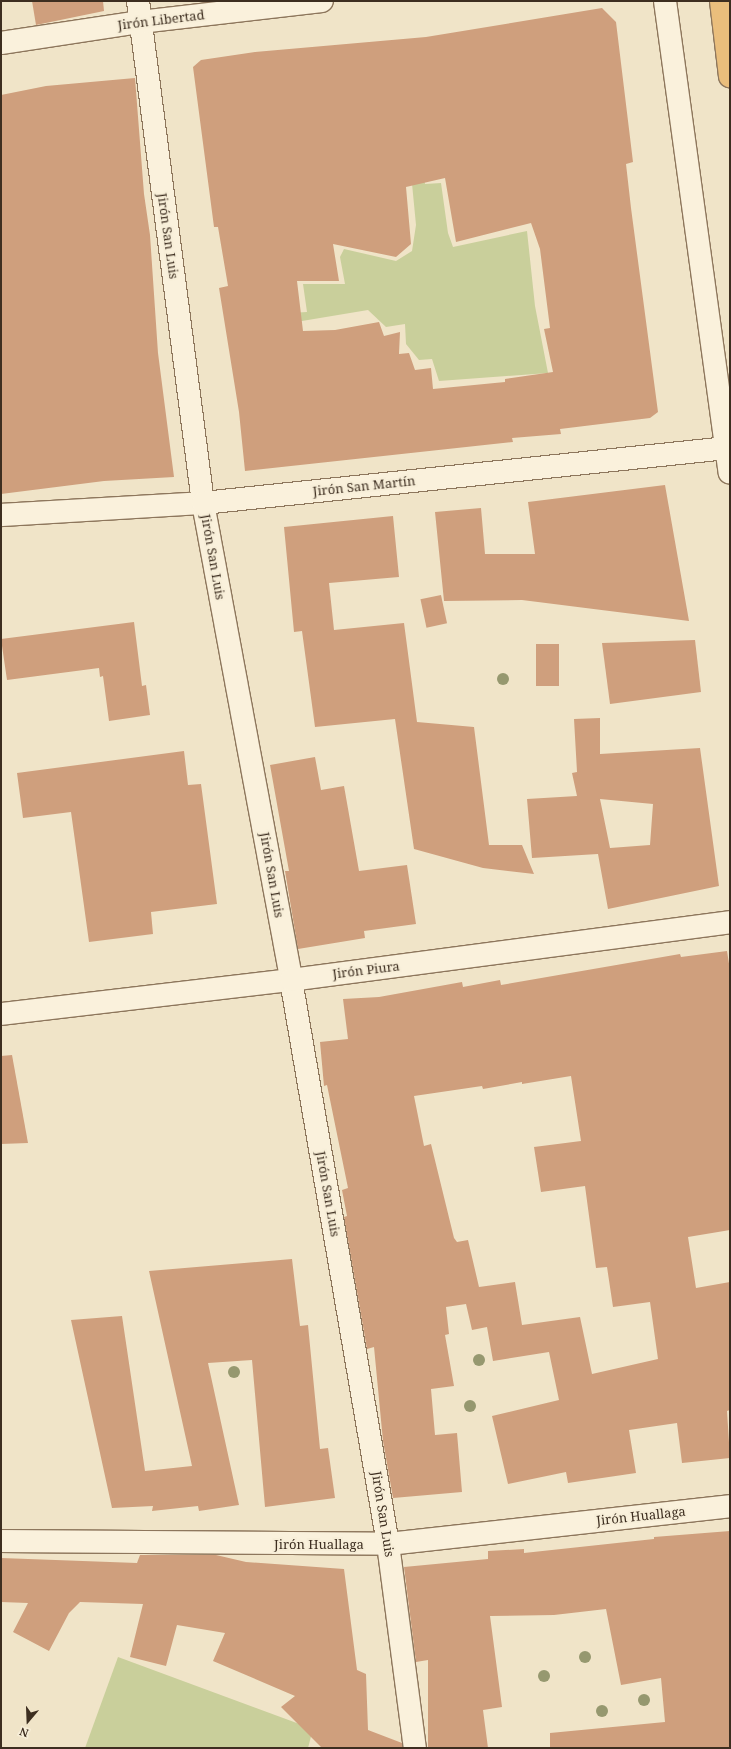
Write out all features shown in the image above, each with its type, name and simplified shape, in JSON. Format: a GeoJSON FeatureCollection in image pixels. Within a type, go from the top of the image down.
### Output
{"type":"FeatureCollection","features":[{"type":"Feature","properties":{"kind":"highway"},"geometry":{"type":"LineString","coordinates":[[721,1],[730,76]]}},
{"type":"Feature","properties":{"kind":"street","name":"Jirón Libertad"},"geometry":{"type":"LineString","coordinates":[[1,43],[139,12],[322,1]]}},
{"type":"Feature","properties":{"kind":"street"},"geometry":{"type":"LineString","coordinates":[[665,1],[730,473]]}},
{"type":"Feature","properties":{"kind":"street","name":"Jirón San Luis"},"geometry":{"type":"LineString","coordinates":[[139,12],[203,503],[291,980],[388,1544],[415,1748]]}},
{"type":"Feature","properties":{"kind":"street","name":"Jirón San Martín"},"geometry":{"type":"LineString","coordinates":[[1,515],[203,503],[727,448]]}},
{"type":"Feature","properties":{"kind":"street","name":"Jirón Piura"},"geometry":{"type":"LineString","coordinates":[[1,1014],[291,980],[730,922]]}},
{"type":"Feature","properties":{"kind":"street","name":"Jirón Huallaga"},"geometry":{"type":"LineString","coordinates":[[1,1541],[388,1544],[730,1506]]}},
{"type":"Feature","properties":{"kind":"green space"},"geometry":{"type":"Polygon","coordinates":[[[417,128],[425,184],[441,183],[448,233],[453,247],[527,231],[535,306],[548,373],[439,381],[432,359],[419,360],[406,344],[405,324],[386,327],[368,310],[284,324],[290,313],[307,312],[303,284],[345,284],[340,257],[344,249],[396,261],[412,251],[416,225],[410,163],[417,128]]]}},
{"type":"Feature","properties":{"kind":"green space"},"geometry":{"type":"Polygon","coordinates":[[[118,1657],[313,1729],[308,1748],[85,1748],[118,1657]]]}},
{"type":"Feature","properties":{"kind":"building"},"geometry":{"type":"Polygon","coordinates":[[[32,1],[103,1],[104,11],[36,25],[32,1]]]}},
{"type":"Feature","properties":{"kind":"building"},"geometry":{"type":"Polygon","coordinates":[[[602,8],[616,22],[633,162],[626,164],[658,412],[650,418],[560,429],[561,434],[512,438],[513,442],[245,471],[239,412],[219,288],[228,286],[218,227],[214,227],[193,67],[201,60],[255,52],[426,37],[602,8]],[[445,178],[406,187],[411,244],[396,257],[333,244],[339,281],[297,281],[303,331],[335,330],[379,322],[384,336],[400,332],[399,354],[409,353],[415,370],[431,368],[433,389],[505,382],[505,379],[553,372],[544,329],[550,328],[540,249],[531,223],[456,242],[445,178]]]}},
{"type":"Feature","properties":{"kind":"building"},"geometry":{"type":"Polygon","coordinates":[[[135,78],[144,194],[150,235],[158,353],[174,477],[104,481],[1,494],[1,95],[46,86],[135,78]]]}},
{"type":"Feature","properties":{"kind":"building"},"geometry":{"type":"Polygon","coordinates":[[[665,485],[689,621],[522,600],[444,601],[435,512],[481,508],[485,554],[535,554],[528,502],[665,485]]]}},
{"type":"Feature","properties":{"kind":"building"},"geometry":{"type":"Polygon","coordinates":[[[393,516],[399,577],[329,583],[334,630],[404,623],[417,722],[474,727],[489,845],[522,845],[534,874],[483,868],[414,849],[395,719],[315,727],[302,631],[294,632],[284,527],[393,516]]]}},
{"type":"Feature","properties":{"kind":"building"},"geometry":{"type":"Polygon","coordinates":[[[441,595],[447,623],[426,628],[420,599],[441,595]]]}},
{"type":"Feature","properties":{"kind":"building"},"geometry":{"type":"Polygon","coordinates":[[[134,622],[142,686],[146,685],[150,715],[109,721],[103,676],[100,677],[99,668],[7,680],[1,639],[134,622]]]}},
{"type":"Feature","properties":{"kind":"building"},"geometry":{"type":"Polygon","coordinates":[[[695,640],[701,692],[610,704],[602,643],[695,640]]]}},
{"type":"Feature","properties":{"kind":"building"},"geometry":{"type":"Polygon","coordinates":[[[536,644],[559,644],[559,686],[536,686],[536,644]]]}},
{"type":"Feature","properties":{"kind":"building"},"geometry":{"type":"Polygon","coordinates":[[[600,718],[600,754],[700,748],[719,886],[608,909],[598,854],[532,858],[527,799],[577,796],[572,773],[577,772],[574,719],[600,718]],[[600,799],[610,848],[650,845],[653,804],[600,799]]]}},
{"type":"Feature","properties":{"kind":"building"},"geometry":{"type":"Polygon","coordinates":[[[184,751],[188,785],[201,784],[217,904],[151,912],[153,934],[89,942],[71,812],[23,818],[17,773],[184,751]]]}},
{"type":"Feature","properties":{"kind":"building"},"geometry":{"type":"Polygon","coordinates":[[[315,757],[321,790],[344,786],[359,871],[407,865],[416,924],[364,931],[365,938],[298,949],[285,871],[289,871],[270,765],[315,757]]]}},
{"type":"Feature","properties":{"kind":"building"},"geometry":{"type":"Polygon","coordinates":[[[727,951],[730,970],[730,1230],[688,1237],[696,1288],[730,1282],[730,1410],[727,1411],[730,1458],[682,1463],[677,1423],[629,1430],[636,1473],[568,1483],[566,1472],[508,1484],[492,1416],[559,1400],[549,1352],[493,1361],[487,1327],[472,1330],[466,1304],[446,1307],[449,1334],[445,1335],[454,1386],[431,1389],[435,1435],[457,1433],[462,1492],[393,1498],[383,1441],[374,1347],[367,1349],[344,1217],[347,1216],[342,1190],[348,1188],[327,1085],[324,1086],[320,1042],[348,1039],[343,999],[379,997],[462,982],[463,987],[500,980],[501,985],[680,954],[681,957],[727,951]],[[571,1076],[522,1084],[522,1082],[483,1089],[482,1086],[414,1096],[424,1146],[431,1144],[454,1238],[457,1242],[468,1240],[479,1287],[515,1282],[522,1325],[580,1317],[592,1374],[658,1359],[650,1302],[613,1307],[607,1267],[596,1268],[585,1186],[541,1192],[534,1147],[581,1141],[571,1076]]]}},
{"type":"Feature","properties":{"kind":"building"},"geometry":{"type":"Polygon","coordinates":[[[12,1055],[28,1143],[1,1144],[1,1056],[12,1055]]]}},
{"type":"Feature","properties":{"kind":"building"},"geometry":{"type":"Polygon","coordinates":[[[292,1259],[300,1326],[308,1325],[320,1449],[328,1448],[335,1498],[265,1507],[252,1360],[208,1363],[239,1505],[199,1511],[198,1506],[152,1511],[153,1506],[112,1508],[71,1320],[122,1316],[145,1471],[192,1466],[149,1271],[292,1259]]]}},
{"type":"Feature","properties":{"kind":"building"},"geometry":{"type":"Polygon","coordinates":[[[730,1531],[730,1748],[550,1748],[550,1733],[665,1722],[661,1678],[621,1685],[606,1609],[554,1615],[490,1616],[502,1707],[483,1710],[488,1748],[428,1748],[428,1660],[416,1662],[404,1567],[488,1559],[488,1551],[524,1549],[524,1553],[654,1539],[654,1537],[730,1531]]]}},
{"type":"Feature","properties":{"kind":"building"},"geometry":{"type":"Polygon","coordinates":[[[140,1555],[216,1555],[246,1562],[344,1569],[357,1670],[366,1674],[368,1730],[402,1743],[402,1748],[322,1748],[281,1707],[295,1696],[213,1661],[225,1633],[177,1625],[166,1666],[130,1657],[143,1604],[80,1602],[69,1613],[49,1651],[13,1632],[28,1603],[1,1602],[1,1558],[137,1563],[140,1555]]]}}]}
